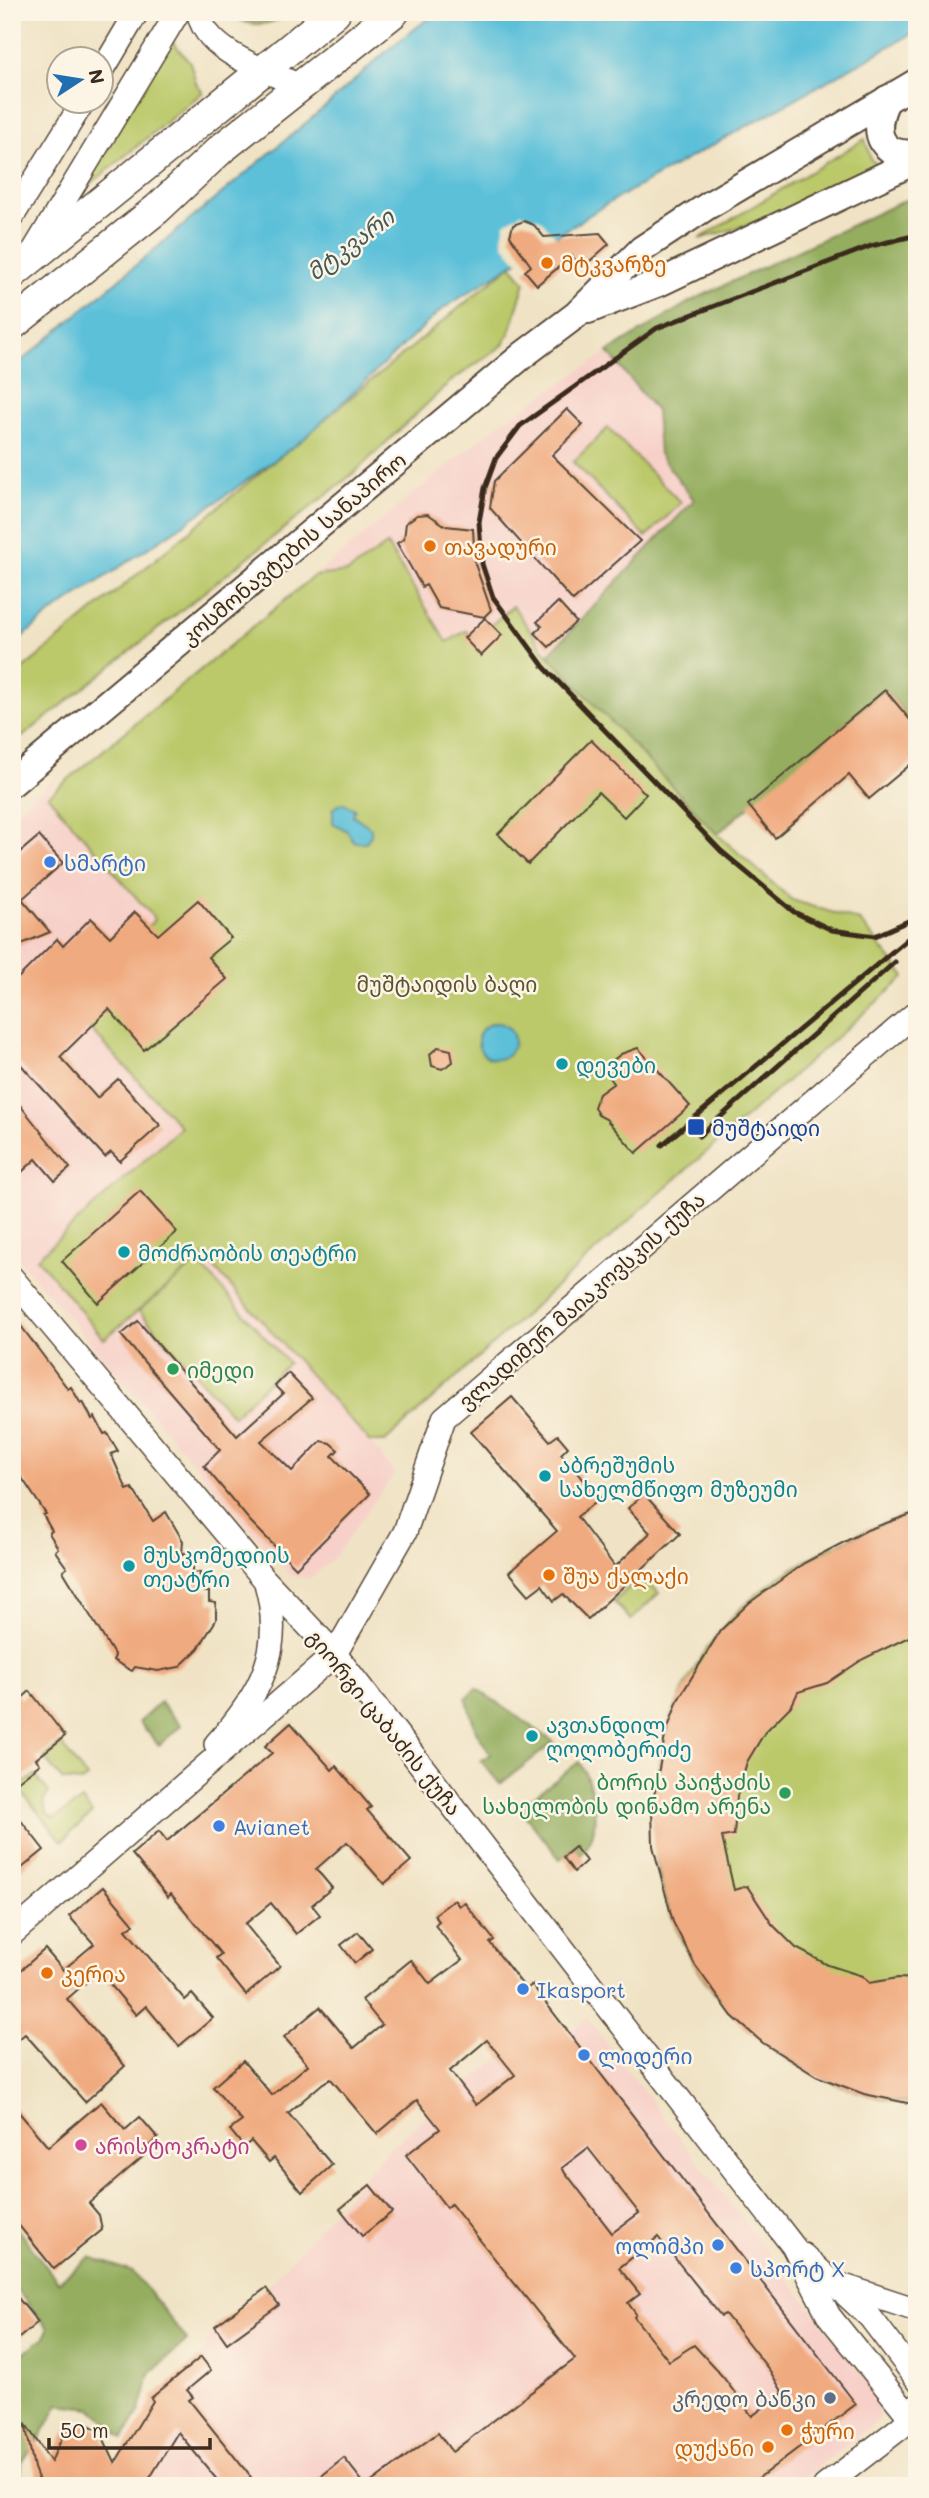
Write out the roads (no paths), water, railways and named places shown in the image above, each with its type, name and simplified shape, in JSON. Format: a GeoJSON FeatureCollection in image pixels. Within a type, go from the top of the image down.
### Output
{"type":"FeatureCollection","features":[{"type":"Feature","properties":{"kind":"highway"},"geometry":{"type":"LineString","coordinates":[[17,273],[335,12]]}},
{"type":"Feature","properties":{"kind":"highway"},"geometry":{"type":"LineString","coordinates":[[12,325],[157,209],[221,149],[394,12]]}},
{"type":"Feature","properties":{"kind":"main road"},"geometry":{"type":"LineString","coordinates":[[116,47],[137,12]]}},
{"type":"Feature","properties":{"kind":"main road"},"geometry":{"type":"LineString","coordinates":[[17,273],[178,12]]}},
{"type":"Feature","properties":{"kind":"main road"},"geometry":{"type":"LineString","coordinates":[[199,12],[200,25],[214,43],[302,87]]}},
{"type":"Feature","properties":{"kind":"main road","name":"კოსმონავტების სანაპირო"},"geometry":{"type":"LineString","coordinates":[[12,783],[523,355],[576,315],[642,249],[917,82]]}},
{"type":"Feature","properties":{"kind":"main road"},"geometry":{"type":"LineString","coordinates":[[887,99],[878,123],[883,142],[898,153],[917,153]]}},
{"type":"Feature","properties":{"kind":"main road"},"geometry":{"type":"LineString","coordinates":[[12,217],[74,116]]}},
{"type":"Feature","properties":{"kind":"main road","name":"კოსმონავტების სანაპირო"},"geometry":{"type":"LineString","coordinates":[[576,315],[661,282],[917,160]]}},
{"type":"Feature","properties":{"kind":"main road","name":"ვლადიმერ მაიაკოვსკის ქუჩა"},"geometry":{"type":"LineString","coordinates":[[163,1804],[335,1654],[405,1532],[444,1418],[917,1012]]}},
{"type":"Feature","properties":{"kind":"main road","name":"გიორგი ცაბაძის ქუჩა"},"geometry":{"type":"LineString","coordinates":[[12,1278],[265,1580],[335,1654],[793,2246],[829,2316],[915,2413]]}},
{"type":"Feature","properties":{"kind":"main road"},"geometry":{"type":"LineString","coordinates":[[12,1934],[163,1804],[223,1737],[268,1670],[273,1609],[265,1580]]}},
{"type":"Feature","properties":{"kind":"main road","name":"გიორგი ცაბაძის ქუჩა"},"geometry":{"type":"LineString","coordinates":[[793,2246],[870,2317],[917,2378]]}},
{"type":"Feature","properties":{"kind":"main road"},"geometry":{"type":"LineString","coordinates":[[835,2282],[917,2310]]}},
{"type":"Feature","properties":{"kind":"main road"},"geometry":{"type":"LineString","coordinates":[[825,2486],[915,2413]]}},
{"type":"Feature","properties":{"kind":"water","name":"მტკვარი"},"geometry":{"type":"Polygon","coordinates":[[[437,12],[917,12],[917,31],[605,205],[441,310],[305,438],[218,501],[53,612],[12,645],[12,369],[326,106],[391,47],[437,12]]]}},
{"type":"Feature","properties":{"kind":"water"},"geometry":{"type":"Polygon","coordinates":[[[342,803],[355,809],[353,815],[371,828],[371,835],[366,842],[354,842],[347,831],[333,823],[333,809],[342,803]]]}},
{"type":"Feature","properties":{"kind":"water"},"geometry":{"type":"Polygon","coordinates":[[[496,1023],[509,1028],[514,1041],[509,1054],[496,1059],[483,1054],[478,1041],[483,1028],[496,1023]]]}},
{"type":"Feature","properties":{"kind":"railway"},"geometry":{"type":"LineString","coordinates":[[917,235],[871,246],[657,328],[520,426],[496,458],[485,488],[479,522],[482,564],[493,597],[544,667],[721,851],[794,912],[832,930],[875,936],[917,917]]}},
{"type":"Feature","properties":{"kind":"railway"},"geometry":{"type":"LineString","coordinates":[[662,1145],[917,931]]}},
{"type":"Feature","properties":{"kind":"railway"},"geometry":{"type":"LineString","coordinates":[[699,1136],[895,962]]}},
{"type":"Feature","properties":{"kind":"place","name":"მტკვარზე"},"geometry":{"type":"Point","coordinates":[547,263]}},
{"type":"Feature","properties":{"kind":"place","name":"თავადური"},"geometry":{"type":"Point","coordinates":[430,546]}},
{"type":"Feature","properties":{"kind":"place","name":"სმარტი"},"geometry":{"type":"Point","coordinates":[50,862]}},
{"type":"Feature","properties":{"kind":"place","name":"დევები"},"geometry":{"type":"Point","coordinates":[562,1064]}},
{"type":"Feature","properties":{"kind":"place","name":"მუშტაიდი"},"geometry":{"type":"Point","coordinates":[696,1127]}},
{"type":"Feature","properties":{"kind":"place","name":"მოძრაობის თეატრი"},"geometry":{"type":"Point","coordinates":[124,1252]}},
{"type":"Feature","properties":{"kind":"place","name":"იმედი"},"geometry":{"type":"Point","coordinates":[173,1369]}},
{"type":"Feature","properties":{"kind":"place","name":"აბრეშუმის სახელმწიფო მუზეუმი"},"geometry":{"type":"Point","coordinates":[545,1476]}},
{"type":"Feature","properties":{"kind":"place","name":"მუსკომედიის თეატრი"},"geometry":{"type":"Point","coordinates":[129,1566]}},
{"type":"Feature","properties":{"kind":"place","name":"შუა ქალაქი"},"geometry":{"type":"Point","coordinates":[549,1575]}},
{"type":"Feature","properties":{"kind":"place","name":"ავთანდილ ღოღობერიძე"},"geometry":{"type":"Point","coordinates":[532,1736]}},
{"type":"Feature","properties":{"kind":"place","name":"ბორის პაიჭაძის სახელობის დინამო არენა"},"geometry":{"type":"Point","coordinates":[785,1793]}},
{"type":"Feature","properties":{"kind":"place","name":"Avianet"},"geometry":{"type":"Point","coordinates":[219,1826]}},
{"type":"Feature","properties":{"kind":"place","name":"კერია"},"geometry":{"type":"Point","coordinates":[47,1973]}},
{"type":"Feature","properties":{"kind":"place","name":"Ikasport"},"geometry":{"type":"Point","coordinates":[523,1989]}},
{"type":"Feature","properties":{"kind":"place","name":"ლიდერი"},"geometry":{"type":"Point","coordinates":[584,2055]}},
{"type":"Feature","properties":{"kind":"place","name":"არისტოკრატი"},"geometry":{"type":"Point","coordinates":[81,2145]}},
{"type":"Feature","properties":{"kind":"place","name":"ოლიმპი"},"geometry":{"type":"Point","coordinates":[718,2245]}},
{"type":"Feature","properties":{"kind":"place","name":"სპორტ X"},"geometry":{"type":"Point","coordinates":[736,2268]}},
{"type":"Feature","properties":{"kind":"place","name":"კრედო ბანკი"},"geometry":{"type":"Point","coordinates":[830,2398]}},
{"type":"Feature","properties":{"kind":"place","name":"ჭური"},"geometry":{"type":"Point","coordinates":[787,2430]}},
{"type":"Feature","properties":{"kind":"place","name":"დუქანი"},"geometry":{"type":"Point","coordinates":[768,2447]}},
{"type":"Feature","properties":{"kind":"park label","name":"მუშტაიდის ბაღი"},"geometry":{"type":"Point","coordinates":[447,983]}}]}
